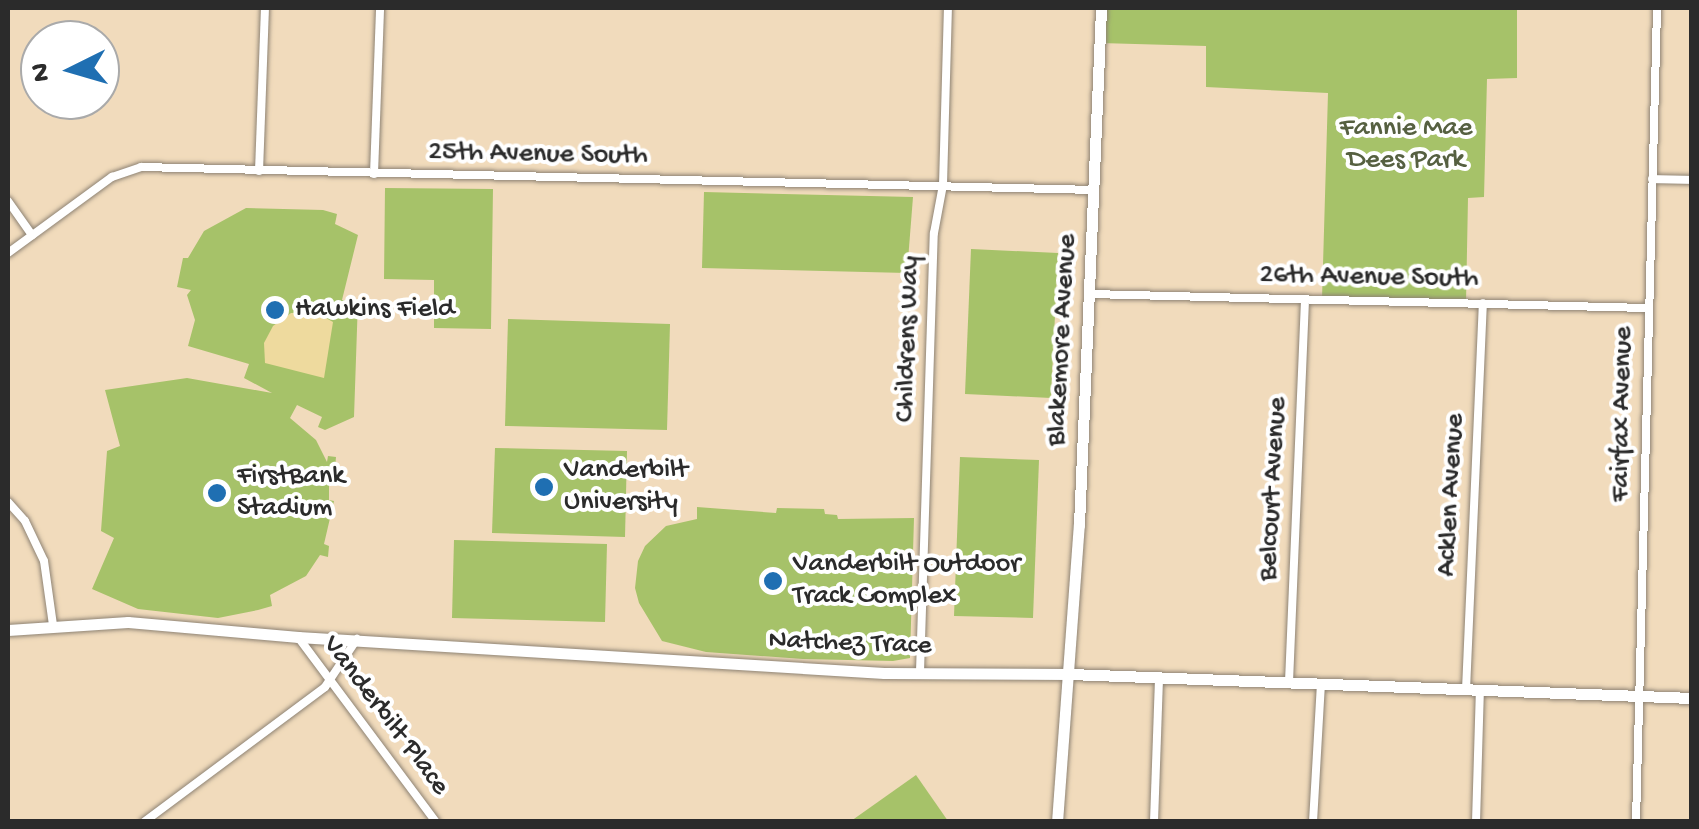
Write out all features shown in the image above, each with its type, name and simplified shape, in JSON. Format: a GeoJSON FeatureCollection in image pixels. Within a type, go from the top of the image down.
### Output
{"type":"FeatureCollection","features":[{"type":"Feature","properties":{"kind":"main road","name":"Blakemore Avenue"},"geometry":{"type":"LineString","coordinates":[[1057,822],[1070,674],[1101,8]]}},
{"type":"Feature","properties":{"kind":"main road","name":"Natchez Trace"},"geometry":{"type":"LineString","coordinates":[[8,630],[128,622],[298,637],[920,672],[1070,674],[1692,698]]}},
{"type":"Feature","properties":{"kind":"street"},"geometry":{"type":"LineString","coordinates":[[259,170],[265,8]]}},
{"type":"Feature","properties":{"kind":"street"},"geometry":{"type":"LineString","coordinates":[[374,174],[380,8]]}},
{"type":"Feature","properties":{"kind":"street","name":"Childrens Way"},"geometry":{"type":"LineString","coordinates":[[920,672],[934,233],[943,185],[948,8]]}},
{"type":"Feature","properties":{"kind":"street","name":"Fairfax Avenue"},"geometry":{"type":"LineString","coordinates":[[1636,822],[1657,8]]}},
{"type":"Feature","properties":{"kind":"street","name":"25th Avenue South"},"geometry":{"type":"LineString","coordinates":[[8,253],[127,170],[1094,190]]}},
{"type":"Feature","properties":{"kind":"street"},"geometry":{"type":"LineString","coordinates":[[1652,179],[1692,180]]}},
{"type":"Feature","properties":{"kind":"street"},"geometry":{"type":"LineString","coordinates":[[8,201],[32,234]]}},
{"type":"Feature","properties":{"kind":"street","name":"26th Avenue South"},"geometry":{"type":"LineString","coordinates":[[1090,294],[1648,308]]}},
{"type":"Feature","properties":{"kind":"street","name":"Belcourt Avenue"},"geometry":{"type":"LineString","coordinates":[[1289,682],[1306,299]]}},
{"type":"Feature","properties":{"kind":"street","name":"Acklen Avenue"},"geometry":{"type":"LineString","coordinates":[[1466,690],[1483,303]]}},
{"type":"Feature","properties":{"kind":"street"},"geometry":{"type":"LineString","coordinates":[[8,502],[25,520],[44,561],[53,626]]}},
{"type":"Feature","properties":{"kind":"street","name":"Vanderbilt Place"},"geometry":{"type":"LineString","coordinates":[[298,637],[436,822]]}},
{"type":"Feature","properties":{"kind":"street"},"geometry":{"type":"LineString","coordinates":[[144,822],[332,681],[357,639]]}},
{"type":"Feature","properties":{"kind":"street"},"geometry":{"type":"LineString","coordinates":[[1154,822],[1159,679]]}},
{"type":"Feature","properties":{"kind":"street"},"geometry":{"type":"LineString","coordinates":[[1313,822],[1321,684]]}},
{"type":"Feature","properties":{"kind":"street"},"geometry":{"type":"LineString","coordinates":[[1476,822],[1480,690]]}},
{"type":"Feature","properties":{"kind":"green space","name":"Fannie Mae Dees Park"},"geometry":{"type":"Polygon","coordinates":[[[1101,8],[1517,8],[1517,78],[1487,79],[1484,197],[1468,198],[1466,303],[1322,299],[1328,93],[1206,87],[1206,46],[1100,43],[1101,8]]]}},
{"type":"Feature","properties":{"kind":"green space"},"geometry":{"type":"Polygon","coordinates":[[[385,188],[493,189],[491,329],[434,328],[434,280],[384,279],[385,188]]]}},
{"type":"Feature","properties":{"kind":"green space"},"geometry":{"type":"Polygon","coordinates":[[[704,192],[913,197],[907,273],[702,268],[704,192]]]}},
{"type":"Feature","properties":{"kind":"green space","name":"FirstBank Stadium"},"geometry":{"type":"Polygon","coordinates":[[[246,208],[323,210],[337,214],[335,224],[358,235],[342,300],[358,300],[354,417],[325,430],[318,427],[322,417],[297,405],[290,418],[316,440],[327,462],[328,456],[336,457],[335,468],[329,468],[329,500],[334,501],[324,544],[329,546],[328,557],[320,555],[306,576],[270,595],[272,606],[258,610],[218,618],[138,609],[92,589],[114,538],[101,531],[107,451],[120,446],[105,390],[187,378],[272,393],[244,378],[249,364],[188,346],[195,320],[187,295],[191,290],[177,287],[183,258],[188,258],[204,231],[246,208]]]}},
{"type":"Feature","properties":{"kind":"green space"},"geometry":{"type":"Polygon","coordinates":[[[971,249],[1058,253],[1051,398],[965,394],[971,249]]]}},
{"type":"Feature","properties":{"kind":"green space"},"geometry":{"type":"Polygon","coordinates":[[[508,319],[670,324],[667,430],[505,426],[508,319]]]}},
{"type":"Feature","properties":{"kind":"green space"},"geometry":{"type":"Polygon","coordinates":[[[495,448],[627,451],[625,537],[492,533],[495,448]]]}},
{"type":"Feature","properties":{"kind":"green space"},"geometry":{"type":"Polygon","coordinates":[[[960,457],[1039,460],[1033,618],[954,616],[960,457]]]}},
{"type":"Feature","properties":{"kind":"green space","name":"Vanderbilt Outdoor Track Complex"},"geometry":{"type":"Polygon","coordinates":[[[697,507],[776,513],[777,508],[824,509],[825,514],[837,515],[838,519],[914,518],[910,658],[803,659],[706,652],[662,641],[639,603],[635,588],[638,561],[645,546],[666,526],[697,519],[697,507]]]}},
{"type":"Feature","properties":{"kind":"green space"},"geometry":{"type":"Polygon","coordinates":[[[454,540],[607,544],[605,622],[452,618],[454,540]]]}},
{"type":"Feature","properties":{"kind":"green space"},"geometry":{"type":"Polygon","coordinates":[[[916,775],[948,821],[851,821],[916,775]]]}},
{"type":"Feature","properties":{"kind":"sand"},"geometry":{"type":"Polygon","coordinates":[[[315,312],[333,322],[324,378],[265,363],[264,343],[273,326],[291,313],[315,312]]]}},
{"type":"Feature","properties":{"kind":"place","name":"Hawkins Field"},"geometry":{"type":"Point","coordinates":[275,310]}},
{"type":"Feature","properties":{"kind":"place","name":"Vanderbilt University"},"geometry":{"type":"Point","coordinates":[544,487]}},
{"type":"Feature","properties":{"kind":"place","name":"FirstBank Stadium"},"geometry":{"type":"Point","coordinates":[217,493]}},
{"type":"Feature","properties":{"kind":"place","name":"Vanderbilt Outdoor Track Complex"},"geometry":{"type":"Point","coordinates":[773,581]}}]}
